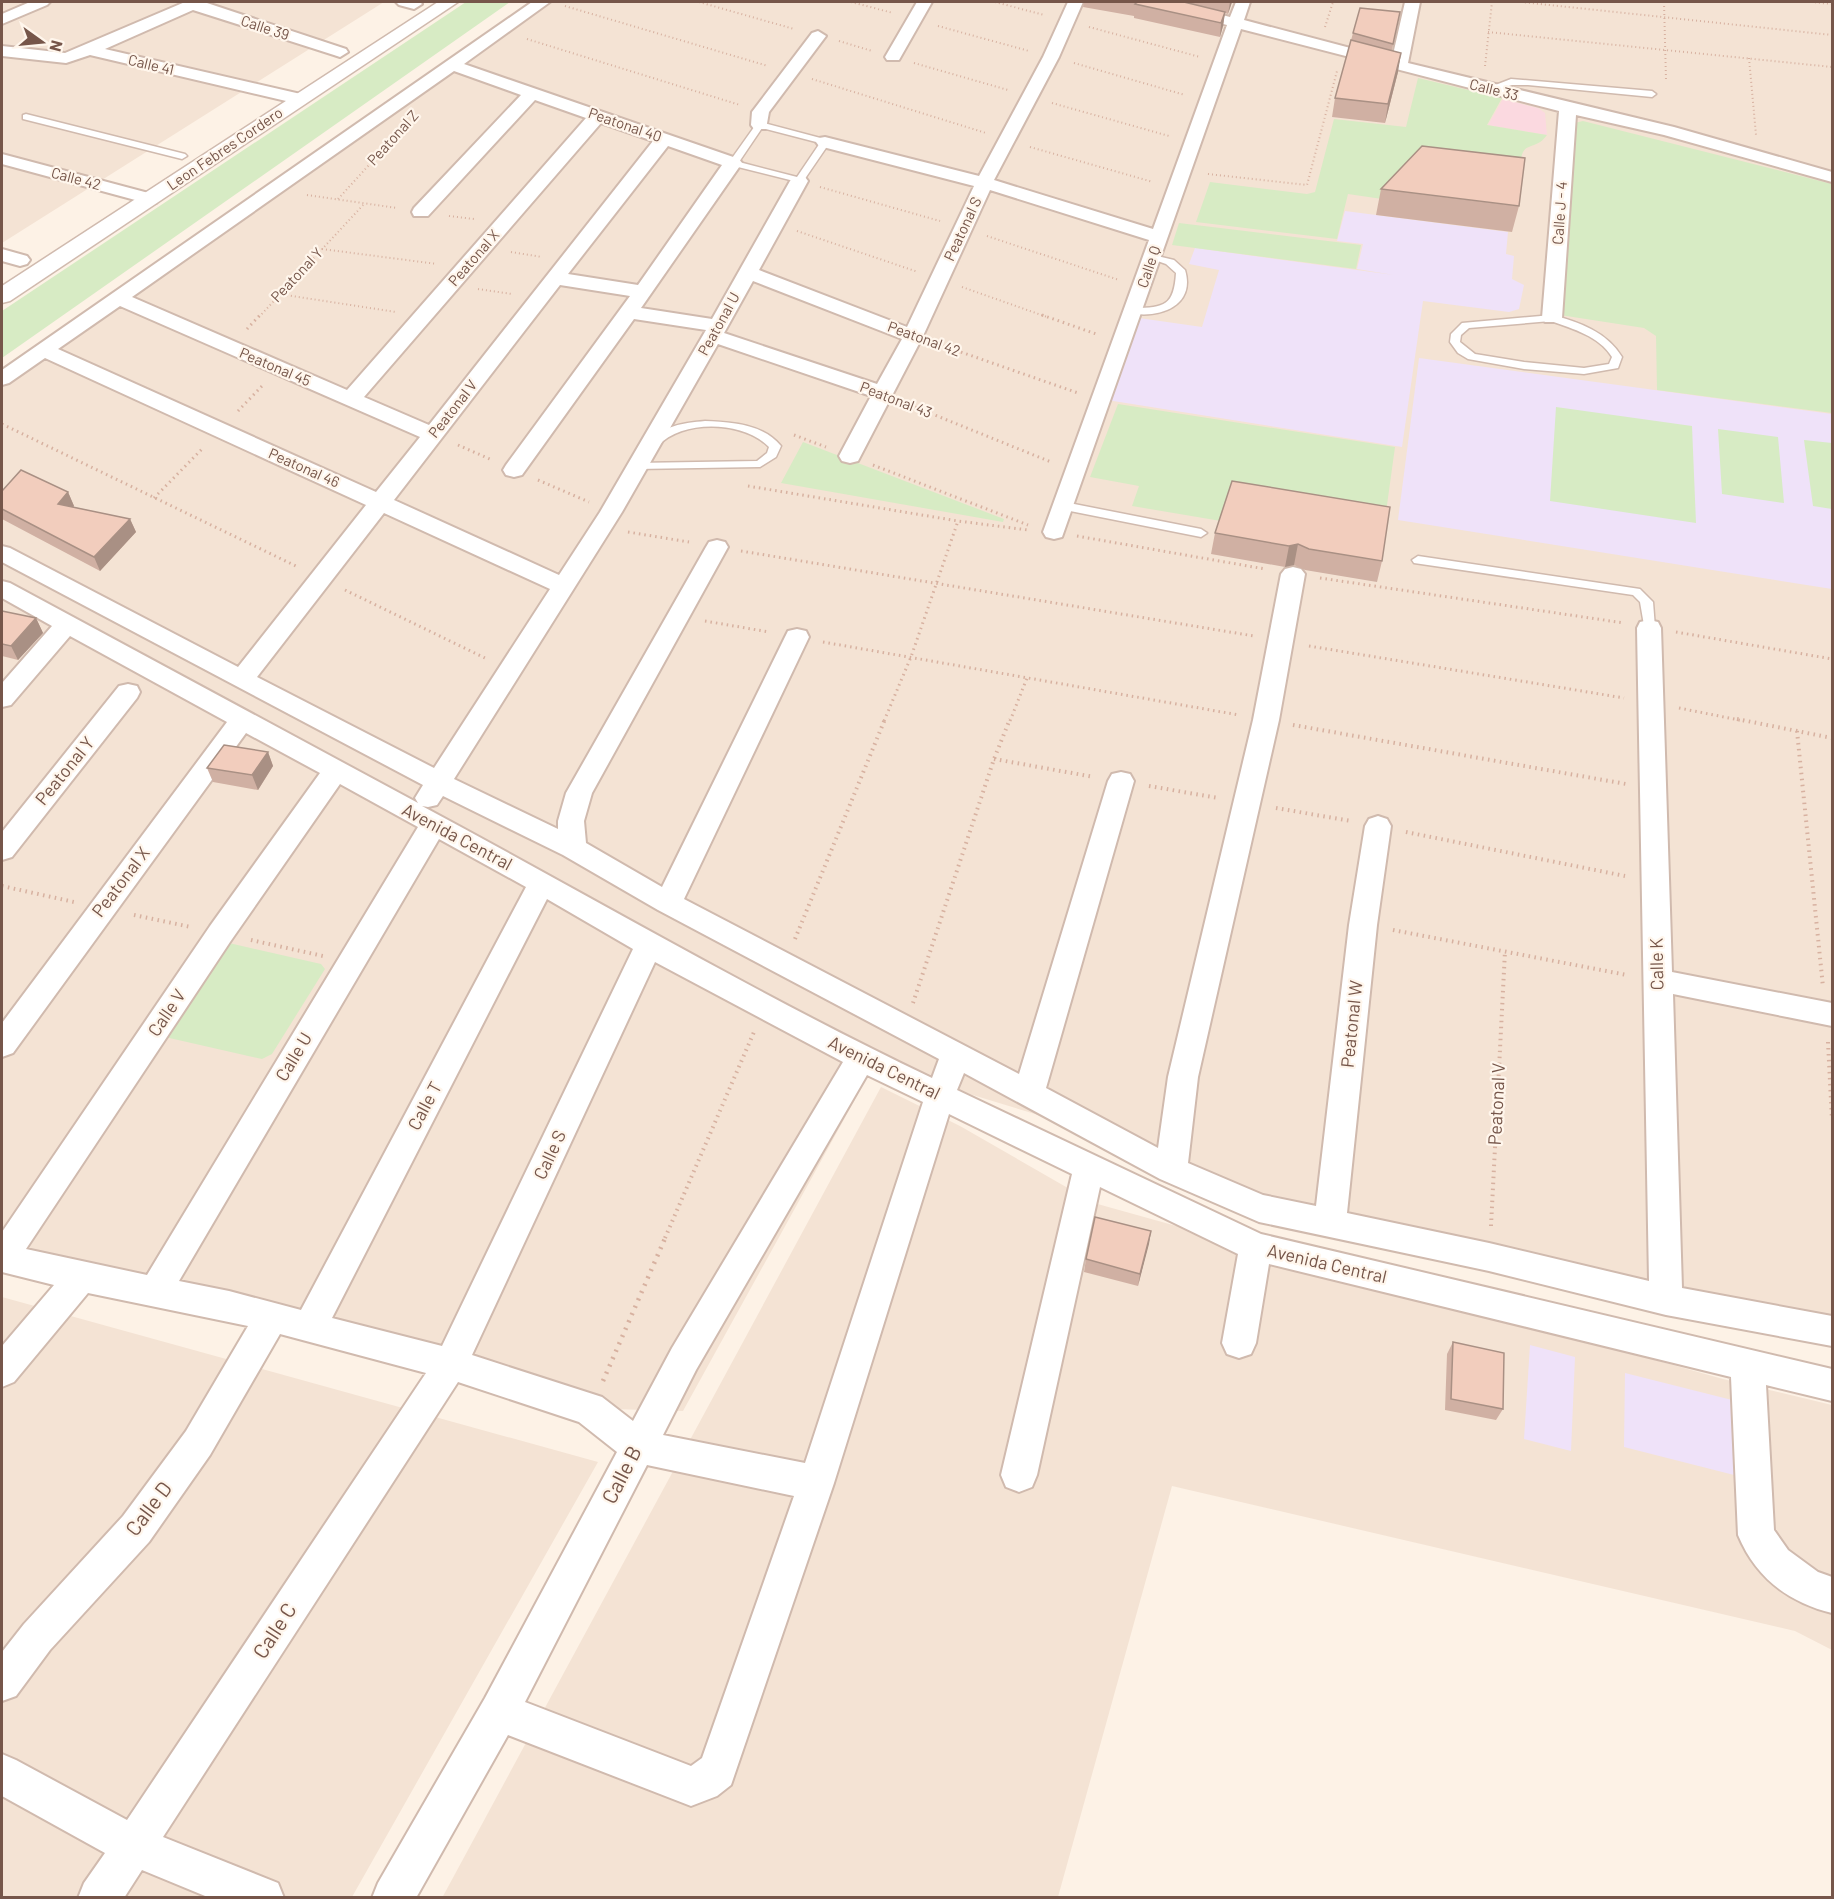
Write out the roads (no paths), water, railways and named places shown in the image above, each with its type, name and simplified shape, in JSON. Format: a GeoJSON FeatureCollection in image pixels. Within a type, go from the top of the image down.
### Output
{"type":"FeatureCollection","features":[{"type":"Feature","properties":{"kind":"street"},"geometry":{"type":"LineString","coordinates":[[2,19],[42,2]]}},
{"type":"Feature","properties":{"kind":"street","name":"Leon Febres Cordero"},"geometry":{"type":"LineString","coordinates":[[2,272],[11,258],[127,192],[412,2]]}},
{"type":"Feature","properties":{"kind":"street","name":"Leon Febres Cordero"},"geometry":{"type":"LineString","coordinates":[[2,296],[449,2]]}},
{"type":"Feature","properties":{"kind":"street"},"geometry":{"type":"LineString","coordinates":[[2,379],[542,2]]}},
{"type":"Feature","properties":{"kind":"street"},"geometry":{"type":"LineString","coordinates":[[893,57],[924,2]]}},
{"type":"Feature","properties":{"kind":"street","name":"Peatonal S"},"geometry":{"type":"LineString","coordinates":[[850,456],[913,336],[984,183],[1051,57],[1065,20],[1075,2]]}},
{"type":"Feature","properties":{"kind":"street","name":"Calle 33"},"geometry":{"type":"LineString","coordinates":[[1157,2],[1486,88],[1668,131],[1833,177]]}},
{"type":"Feature","properties":{"kind":"street","name":"Calle Q"},"geometry":{"type":"LineString","coordinates":[[1054,532],[1243,2]]}},
{"type":"Feature","properties":{"kind":"street"},"geometry":{"type":"LineString","coordinates":[[1399,65],[1413,2]]}},
{"type":"Feature","properties":{"kind":"street"},"geometry":{"type":"LineString","coordinates":[[89,50],[194,3]]}},
{"type":"Feature","properties":{"kind":"street","name":"Calle 39"},"geometry":{"type":"LineString","coordinates":[[194,3],[340,52]]}},
{"type":"Feature","properties":{"kind":"street"},"geometry":{"type":"LineString","coordinates":[[760,118],[819,36]]}},
{"type":"Feature","properties":{"kind":"street","name":"Calle 41"},"geometry":{"type":"LineString","coordinates":[[2,51],[66,58],[89,50],[299,99]]}},
{"type":"Feature","properties":{"kind":"street","name":"Peatonal 40"},"geometry":{"type":"LineString","coordinates":[[452,65],[733,162]]}},
{"type":"Feature","properties":{"kind":"street"},"geometry":{"type":"LineString","coordinates":[[421,212],[532,93]]}},
{"type":"Feature","properties":{"kind":"street","name":"Calle J - 4"},"geometry":{"type":"LineString","coordinates":[[1552,318],[1568,108]]}},
{"type":"Feature","properties":{"kind":"street","name":"Peatonal X"},"geometry":{"type":"LineString","coordinates":[[351,399],[597,116]]}},
{"type":"Feature","properties":{"kind":"street","name":"Peatonal V"},"geometry":{"type":"LineString","coordinates":[[242,680],[664,139]]}},
{"type":"Feature","properties":{"kind":"street"},"geometry":{"type":"LineString","coordinates":[[825,142],[984,183],[1160,237]]}},
{"type":"Feature","properties":{"kind":"street","name":"Calle 42"},"geometry":{"type":"LineString","coordinates":[[2,159],[150,199]]}},
{"type":"Feature","properties":{"kind":"street"},"geometry":{"type":"LineString","coordinates":[[514,470],[629,312],[733,162]]}},
{"type":"Feature","properties":{"kind":"street","name":"Peatonal U"},"geometry":{"type":"LineString","coordinates":[[510,670],[639,465],[799,181]]}},
{"type":"Feature","properties":{"kind":"street","name":"Peatonal 42"},"geometry":{"type":"LineString","coordinates":[[748,273],[913,336]]}},
{"type":"Feature","properties":{"kind":"street"},"geometry":{"type":"LineString","coordinates":[[555,278],[643,292]]}},
{"type":"Feature","properties":{"kind":"street","name":"Peatonal 45"},"geometry":{"type":"LineString","coordinates":[[118,298],[433,435]]}},
{"type":"Feature","properties":{"kind":"street","name":"Peatonal 43"},"geometry":{"type":"LineString","coordinates":[[629,312],[715,331],[882,393]]}},
{"type":"Feature","properties":{"kind":"street","name":"Peatonal 46"},"geometry":{"type":"LineString","coordinates":[[44,350],[564,586]]}},
{"type":"Feature","properties":{"kind":"street"},"geometry":{"type":"LineString","coordinates":[[573,848],[571,821],[579,794],[717,547]]}},
{"type":"Feature","properties":{"kind":"street"},"geometry":{"type":"LineString","coordinates":[[2,553],[438,782],[573,848],[668,903],[1171,1170],[1259,1208],[1489,1257],[1666,1300],[1833,1331]]}},
{"type":"Feature","properties":{"kind":"street"},"geometry":{"type":"LineString","coordinates":[[1171,1170],[1183,1077],[1248,803],[1293,574]]}},
{"type":"Feature","properties":{"kind":"street","name":"Avenida Central"},"geometry":{"type":"LineString","coordinates":[[2,588],[542,883],[649,945],[861,1058],[1256,1247],[1833,1385]]}},
{"type":"Feature","properties":{"kind":"street"},"geometry":{"type":"LineString","coordinates":[[2,699],[67,624]]}},
{"type":"Feature","properties":{"kind":"street","name":"Calle K"},"geometry":{"type":"LineString","coordinates":[[1649,628],[1666,1300]]}},
{"type":"Feature","properties":{"kind":"street"},"geometry":{"type":"LineString","coordinates":[[668,903],[796,637]]}},
{"type":"Feature","properties":{"kind":"street","name":"Calle U"},"geometry":{"type":"LineString","coordinates":[[156,1291],[350,962],[425,820],[438,782],[510,670]]}},
{"type":"Feature","properties":{"kind":"street","name":"Peatonal Y"},"geometry":{"type":"LineString","coordinates":[[2,850],[128,692]]}},
{"type":"Feature","properties":{"kind":"street","name":"Peatonal X"},"geometry":{"type":"LineString","coordinates":[[2,1045],[242,720]]}},
{"type":"Feature","properties":{"kind":"street","name":"Calle V"},"geometry":{"type":"LineString","coordinates":[[2,1258],[220,933],[336,771]]}},
{"type":"Feature","properties":{"kind":"street"},"geometry":{"type":"LineString","coordinates":[[1029,1094],[1121,782]]}},
{"type":"Feature","properties":{"kind":"street","name":"Peatonal W"},"geometry":{"type":"LineString","coordinates":[[1330,1223],[1363,925],[1378,826]]}},
{"type":"Feature","properties":{"kind":"street","name":"Calle T"},"geometry":{"type":"LineString","coordinates":[[309,1328],[542,883]]}},
{"type":"Feature","properties":{"kind":"street","name":"Calle S"},"geometry":{"type":"LineString","coordinates":[[451,1364],[649,945]]}},
{"type":"Feature","properties":{"kind":"street"},"geometry":{"type":"LineString","coordinates":[[1657,980],[1829,1014]]}},
{"type":"Feature","properties":{"kind":"street"},"geometry":{"type":"LineString","coordinates":[[499,1712],[691,1786],[704,1782],[717,1771],[816,1483],[940,1096],[956,1054]]}},
{"type":"Feature","properties":{"kind":"street","name":"Calle B"},"geometry":{"type":"LineString","coordinates":[[393,1898],[499,1712],[684,1359],[861,1058]]}},
{"type":"Feature","properties":{"kind":"street"},"geometry":{"type":"LineString","coordinates":[[1019,1475],[1089,1167]]}},
{"type":"Feature","properties":{"kind":"street"},"geometry":{"type":"LineString","coordinates":[[1239,1343],[1256,1247]]}},
{"type":"Feature","properties":{"kind":"street"},"geometry":{"type":"LineString","coordinates":[[2,1258],[271,1318],[451,1364],[590,1409],[637,1446],[816,1483]]}},
{"type":"Feature","properties":{"kind":"street"},"geometry":{"type":"LineString","coordinates":[[2,1371],[81,1277]]}},
{"type":"Feature","properties":{"kind":"street","name":"Calle D"},"geometry":{"type":"LineString","coordinates":[[2,1682],[37,1637],[136,1529],[198,1443],[271,1318]]}},
{"type":"Feature","properties":{"kind":"street","name":"Calle C"},"geometry":{"type":"LineString","coordinates":[[99,1898],[451,1364]]}},
{"type":"Feature","properties":{"kind":"street"},"geometry":{"type":"LineString","coordinates":[[1748,1365],[1756,1535],[1775,1563],[1808,1587],[1833,1596]]}},
{"type":"Feature","properties":{"kind":"street"},"geometry":{"type":"LineString","coordinates":[[2,1774],[133,1846],[263,1898]]}},
{"type":"Feature","properties":{"kind":"lane"},"geometry":{"type":"LineString","coordinates":[[1486,88],[1511,82],[1528,82],[1652,94]]}},
{"type":"Feature","properties":{"kind":"lane"},"geometry":{"type":"LineString","coordinates":[[26,117],[182,156]]}},
{"type":"Feature","properties":{"kind":"lane"},"geometry":{"type":"LineString","coordinates":[[733,162],[760,118],[825,142],[799,181]]}},
{"type":"Feature","properties":{"kind":"lane","name":"Peatonal 40"},"geometry":{"type":"LineString","coordinates":[[733,162],[799,181]]}},
{"type":"Feature","properties":{"kind":"lane"},"geometry":{"type":"LineString","coordinates":[[1134,311],[1161,312],[1170,308],[1179,293],[1181,272],[1170,262],[1153,256]]}},
{"type":"Feature","properties":{"kind":"lane"},"geometry":{"type":"LineString","coordinates":[[1552,318],[1612,346],[1617,357],[1614,366],[1603,371],[1566,370],[1472,357],[1462,351],[1455,342],[1456,334],[1466,326],[1552,318]]}},
{"type":"Feature","properties":{"kind":"lane"},"geometry":{"type":"LineString","coordinates":[[736,426],[770,439],[775,446],[772,455],[760,464],[639,465],[664,433],[680,427],[736,426]]}},
{"type":"Feature","properties":{"kind":"lane"},"geometry":{"type":"LineString","coordinates":[[1064,506],[1201,533]]}},
{"type":"Feature","properties":{"kind":"lane"},"geometry":{"type":"LineString","coordinates":[[1418,560],[1635,592],[1643,595],[1648,602],[1649,628]]}}]}
